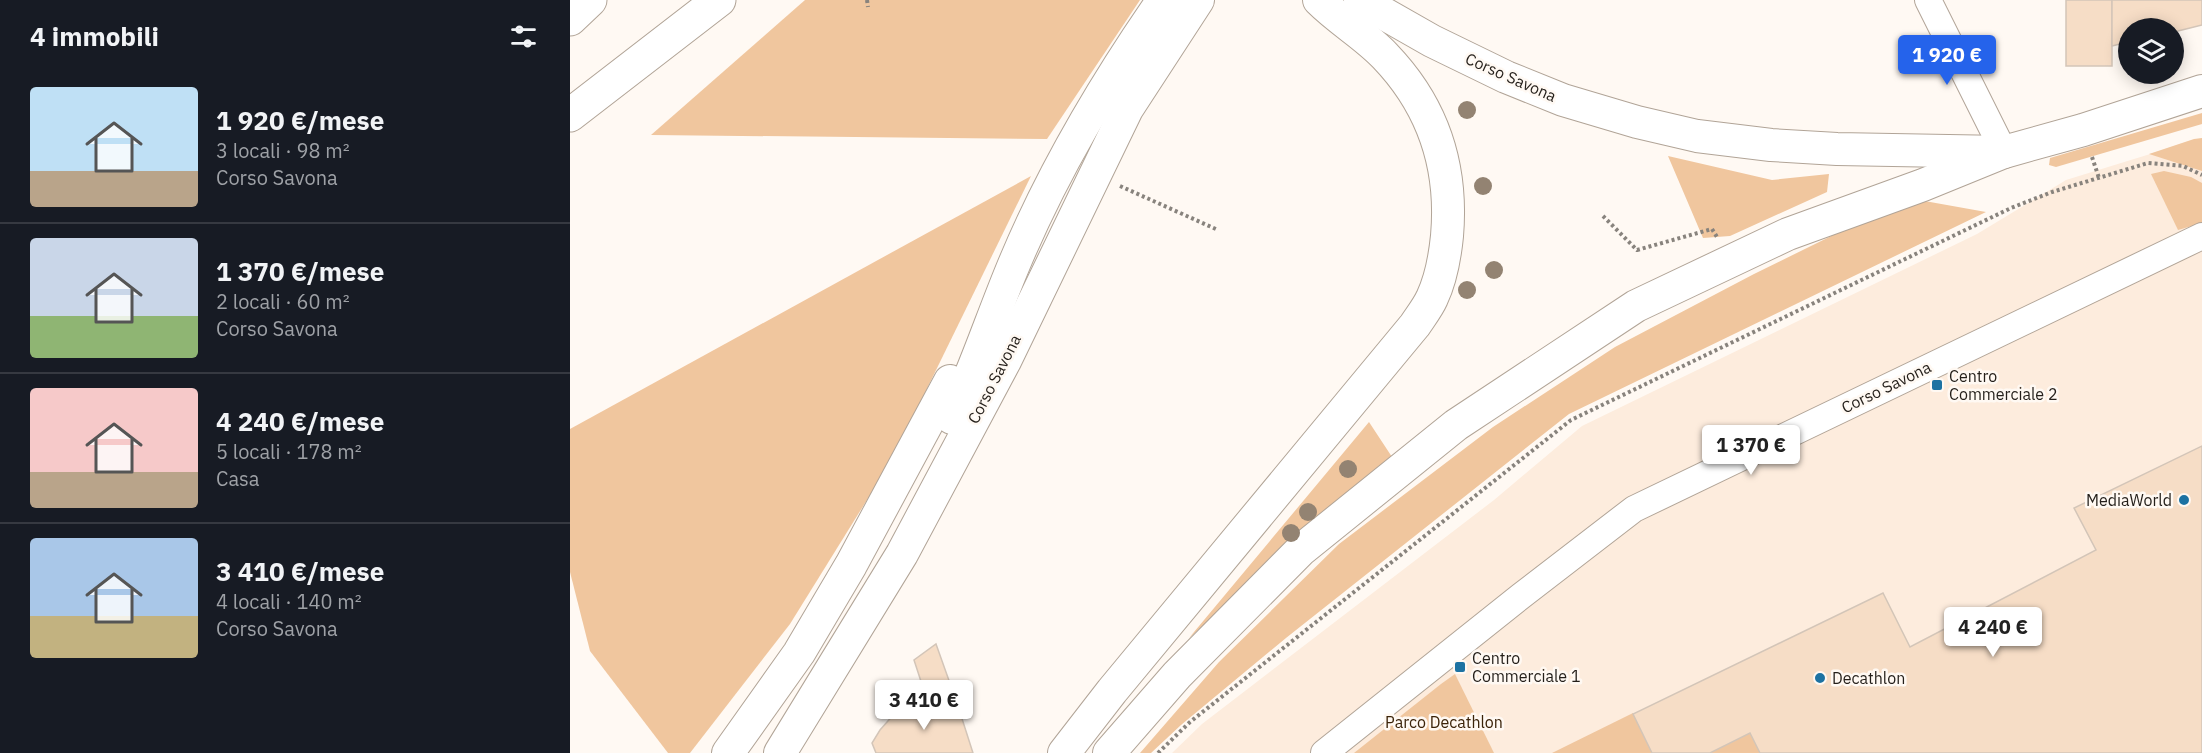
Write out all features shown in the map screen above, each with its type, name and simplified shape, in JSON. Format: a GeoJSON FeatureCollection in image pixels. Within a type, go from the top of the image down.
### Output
{"type":"FeatureCollection","features":[{"type":"Feature","properties":{"kind":"highway"},"geometry":{"type":"LineString","coordinates":[[570,18],[590,0]]}},
{"type":"Feature","properties":{"kind":"highway"},"geometry":{"type":"LineString","coordinates":[[570,115],[712,6]]}},
{"type":"Feature","properties":{"kind":"main road","name":"Corso Savona"},"geometry":{"type":"LineString","coordinates":[[757,753],[894,539],[970,381],[1015,262],[1064,161],[1120,62],[1163,0]]}},
{"type":"Feature","properties":{"kind":"main road","name":"Corso Savona"},"geometry":{"type":"LineString","coordinates":[[780,753],[902,554],[1005,361],[1127,109],[1198,0]]}},
{"type":"Feature","properties":{"kind":"main road"},"geometry":{"type":"LineString","coordinates":[[1064,753],[1112,691],[1415,325],[1432,298],[1441,274],[1448,222],[1448,191],[1435,131],[1412,88],[1386,56],[1362,33],[1335,16],[1319,0]]}},
{"type":"Feature","properties":{"kind":"main road","name":"Corso Savona"},"geometry":{"type":"LineString","coordinates":[[1360,0],[1432,41],[1506,77],[1563,100],[1697,136],[1771,144],[1837,149],[2004,152],[2083,130],[2202,91]]}},
{"type":"Feature","properties":{"kind":"main road"},"geometry":{"type":"LineString","coordinates":[[1109,753],[1177,675],[1301,550],[1456,425],[1636,306],[1788,234],[1923,185],[2004,152]]}},
{"type":"Feature","properties":{"kind":"main road"},"geometry":{"type":"LineString","coordinates":[[728,753],[805,643],[1015,262]]}},
{"type":"Feature","properties":{"kind":"main road"},"geometry":{"type":"LineString","coordinates":[[801,753],[919,563],[1005,361]]}},
{"type":"Feature","properties":{"kind":"street"},"geometry":{"type":"LineString","coordinates":[[1928,0],[2004,152]]}},
{"type":"Feature","properties":{"kind":"street","name":"Corso Savona"},"geometry":{"type":"LineString","coordinates":[[1324,753],[1634,509],[2202,236]]}},
{"type":"Feature","properties":{"kind":"path"},"geometry":{"type":"LineString","coordinates":[[867,0],[868,8]]}},
{"type":"Feature","properties":{"kind":"path"},"geometry":{"type":"LineString","coordinates":[[1158,753],[1190,722],[1571,420],[2011,208],[2052,192],[2148,163],[2183,166],[2202,175]]}},
{"type":"Feature","properties":{"kind":"path"},"geometry":{"type":"LineString","coordinates":[[1094,174],[1218,230]]}},
{"type":"Feature","properties":{"kind":"path"},"geometry":{"type":"LineString","coordinates":[[1603,216],[1637,250],[1712,229],[1732,260]]}},
{"type":"Feature","properties":{"kind":"shaded area"},"geometry":{"type":"Polygon","coordinates":[[[2202,138],[2202,753],[1172,753],[1202,724],[1494,500],[1582,426],[1977,234],[2066,180],[2202,138]]]}},
{"type":"Feature","properties":{"kind":"green space"},"geometry":{"type":"Polygon","coordinates":[[[805,0],[1140,0],[1047,139],[651,135],[805,0]]]}},
{"type":"Feature","properties":{"kind":"green space"},"geometry":{"type":"Polygon","coordinates":[[[2202,113],[2202,124],[2056,167],[2049,165],[2050,158],[2202,113]]]}},
{"type":"Feature","properties":{"kind":"green space"},"geometry":{"type":"Polygon","coordinates":[[[2202,138],[2202,171],[2149,154],[2194,139],[2202,138]]]}},
{"type":"Feature","properties":{"kind":"green space"},"geometry":{"type":"Polygon","coordinates":[[[1668,156],[1772,180],[1829,174],[1827,192],[1730,236],[1703,238],[1668,156]]]}},
{"type":"Feature","properties":{"kind":"green space"},"geometry":{"type":"Polygon","coordinates":[[[2164,171],[2191,177],[2202,183],[2202,223],[2178,230],[2151,174],[2164,171]]]}},
{"type":"Feature","properties":{"kind":"green space"},"geometry":{"type":"Polygon","coordinates":[[[1031,176],[893,458],[790,624],[690,753],[668,753],[590,651],[570,572],[570,429],[1031,176]]]}},
{"type":"Feature","properties":{"kind":"green space"},"geometry":{"type":"Polygon","coordinates":[[[1919,200],[1986,212],[1569,414],[1286,638],[1181,725],[1151,753],[1140,753],[1219,662],[1339,544],[1493,427],[1615,347],[1754,274],[1868,218],[1919,200]]]}},
{"type":"Feature","properties":{"kind":"green space"},"geometry":{"type":"Polygon","coordinates":[[[1369,422],[1394,460],[1189,638],[1369,422]]]}},
{"type":"Feature","properties":{"kind":"green space","name":"Parco Decathlon"},"geometry":{"type":"Polygon","coordinates":[[[1455,674],[1494,753],[1354,753],[1441,684],[1455,674]]]}},
{"type":"Feature","properties":{"kind":"green space"},"geometry":{"type":"Polygon","coordinates":[[[1633,713],[1652,753],[1552,753],[1633,713]]]}},
{"type":"Feature","properties":{"kind":"green space"},"geometry":{"type":"Polygon","coordinates":[[[1750,733],[1760,753],[1710,753],[1750,733]]]}},
{"type":"Feature","properties":{"kind":"building"},"geometry":{"type":"Polygon","coordinates":[[[2066,0],[2112,0],[2112,66],[2066,66],[2066,0]]]}},
{"type":"Feature","properties":{"kind":"building"},"geometry":{"type":"Polygon","coordinates":[[[2112,0],[2202,0],[2202,25],[2184,30],[2184,18],[2118,18],[2118,44],[2112,46],[2112,0]]]}},
{"type":"Feature","properties":{"kind":"building"},"geometry":{"type":"Polygon","coordinates":[[[2202,446],[2202,753],[1760,753],[1750,733],[1710,753],[1652,753],[1633,714],[1883,593],[1910,647],[2096,550],[2074,508],[2202,446]]]}},
{"type":"Feature","properties":{"kind":"building"},"geometry":{"type":"Polygon","coordinates":[[[936,644],[957,703],[931,712],[914,660],[936,644]]]}},
{"type":"Feature","properties":{"kind":"building"},"geometry":{"type":"Polygon","coordinates":[[[926,696],[931,712],[957,703],[973,753],[876,753],[872,743],[880,730],[903,704],[926,696]]]}},
{"type":"Feature","properties":{"kind":"place","name":"Centro Commerciale 2"},"geometry":{"type":"Point","coordinates":[1937,385]}},
{"type":"Feature","properties":{"kind":"place","name":"MediaWorld"},"geometry":{"type":"Point","coordinates":[2184,500]}},
{"type":"Feature","properties":{"kind":"place","name":"Centro Commerciale 1"},"geometry":{"type":"Point","coordinates":[1460,667]}},
{"type":"Feature","properties":{"kind":"place","name":"Decathlon"},"geometry":{"type":"Point","coordinates":[1820,678]}}]}
